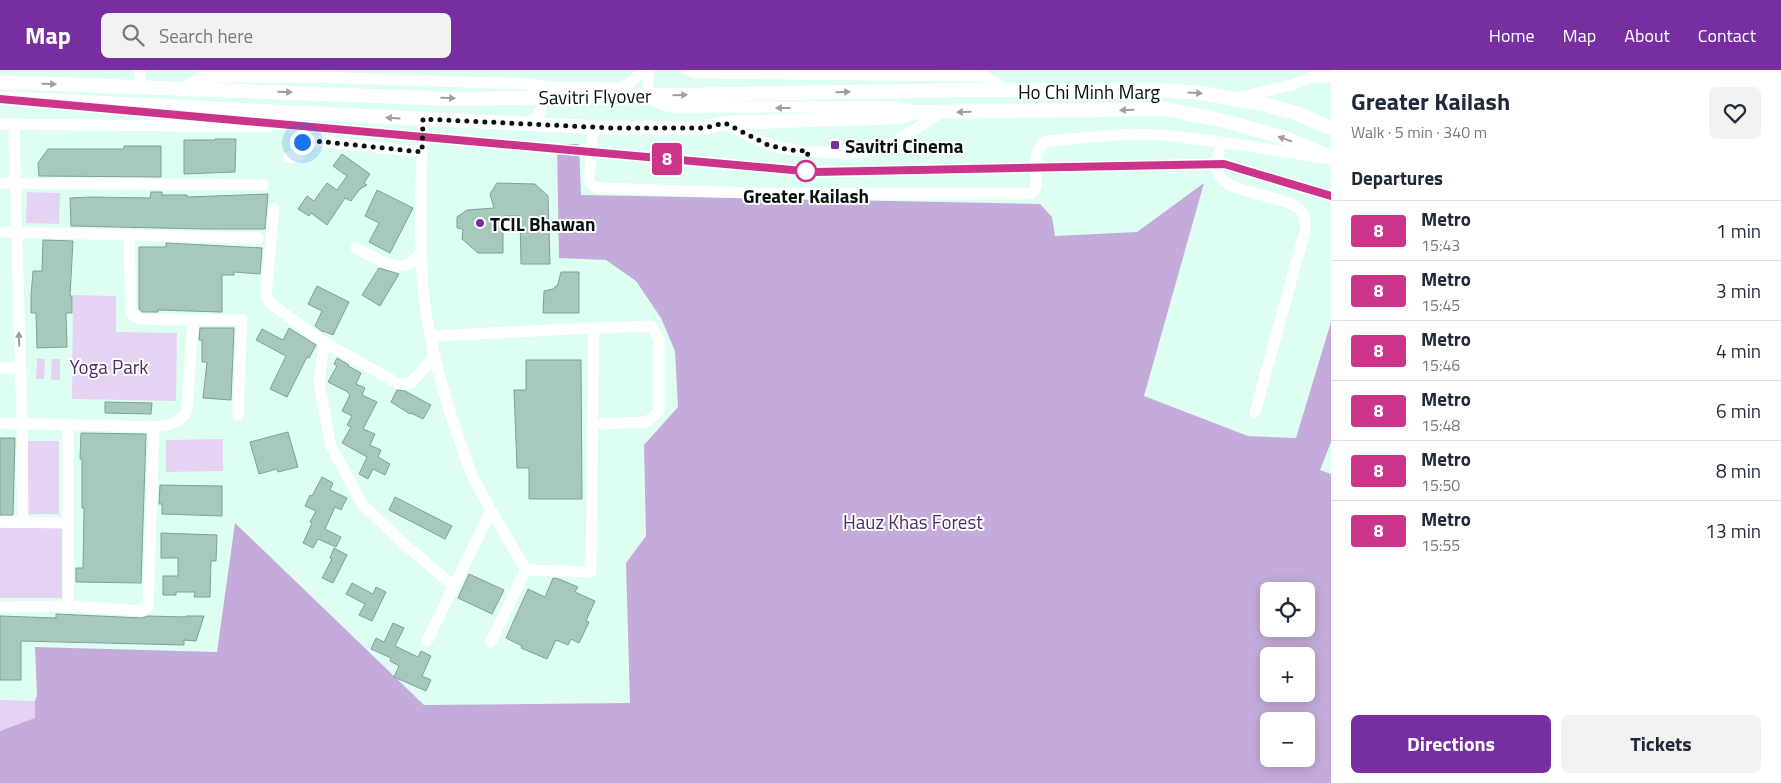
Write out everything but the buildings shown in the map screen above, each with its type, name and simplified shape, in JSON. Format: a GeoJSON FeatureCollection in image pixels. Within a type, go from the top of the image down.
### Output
{"type":"FeatureCollection","features":[{"type":"Feature","properties":{"kind":"main road","name":"Savitri Flyover"},"geometry":{"type":"LineString","coordinates":[[0,82],[454,99],[1006,90]]}},
{"type":"Feature","properties":{"kind":"main road","name":"Ho Chi Minh Marg"},"geometry":{"type":"LineString","coordinates":[[1006,90],[1159,90],[1202,93],[1237,98],[1298,114],[1331,128]]}},
{"type":"Feature","properties":{"kind":"main road","name":"Ho Chi Minh Marg"},"geometry":{"type":"LineString","coordinates":[[0,98],[522,124],[704,128],[725,123],[898,118],[918,112],[1166,109],[1230,122],[1285,138],[1331,158]]}},
{"type":"Feature","properties":{"kind":"street"},"geometry":{"type":"LineString","coordinates":[[139,87],[140,70]]}},
{"type":"Feature","properties":{"kind":"street"},"geometry":{"type":"LineString","coordinates":[[184,88],[201,77],[317,77],[620,88],[630,83],[644,70]]}},
{"type":"Feature","properties":{"kind":"street","name":"Ho Chi Minh Marg"},"geometry":{"type":"LineString","coordinates":[[648,70],[647,87],[649,93],[659,103],[671,107],[897,107],[918,112]]}},
{"type":"Feature","properties":{"kind":"street","name":"Ho Chi Minh Marg"},"geometry":{"type":"LineString","coordinates":[[692,71],[766,74],[984,76],[1006,90]]}},
{"type":"Feature","properties":{"kind":"street"},"geometry":{"type":"LineString","coordinates":[[1237,98],[1295,84],[1312,73],[1331,77]]}},
{"type":"Feature","properties":{"kind":"street"},"geometry":{"type":"LineString","coordinates":[[763,108],[756,105],[748,93],[752,80],[766,74]]}},
{"type":"Feature","properties":{"kind":"street"},"geometry":{"type":"LineString","coordinates":[[522,124],[531,122],[538,116],[542,107],[542,97],[536,89],[528,84]]}},
{"type":"Feature","properties":{"kind":"street"},"geometry":{"type":"LineString","coordinates":[[0,124],[268,127],[279,112]]}},
{"type":"Feature","properties":{"kind":"street"},"geometry":{"type":"LineString","coordinates":[[725,123],[768,145],[790,150],[862,153],[885,147],[942,112]]}},
{"type":"Feature","properties":{"kind":"street"},"geometry":{"type":"LineString","coordinates":[[423,119],[423,288],[435,356],[450,414],[472,476],[526,570]]}},
{"type":"Feature","properties":{"kind":"street"},"geometry":{"type":"LineString","coordinates":[[14,125],[22,423],[22,522]]}},
{"type":"Feature","properties":{"kind":"street"},"geometry":{"type":"LineString","coordinates":[[593,126],[589,180],[593,186],[599,188],[779,194],[1030,194],[1036,186],[1037,151],[1040,145],[1046,141],[1129,134],[1163,135],[1331,158]]}},
{"type":"Feature","properties":{"kind":"street"},"geometry":{"type":"LineString","coordinates":[[289,157],[300,155],[300,145],[306,140],[422,152]]}},
{"type":"Feature","properties":{"kind":"street"},"geometry":{"type":"LineString","coordinates":[[1221,143],[1217,164],[1219,174],[1224,181],[1235,187],[1294,205],[1302,212],[1306,220],[1306,231],[1255,412]]}},
{"type":"Feature","properties":{"kind":"street"},"geometry":{"type":"LineString","coordinates":[[0,183],[263,185]]}},
{"type":"Feature","properties":{"kind":"street"},"geometry":{"type":"LineString","coordinates":[[274,209],[266,295],[271,304],[324,342],[395,382],[411,383],[435,356]]}},
{"type":"Feature","properties":{"kind":"street"},"geometry":{"type":"LineString","coordinates":[[0,232],[258,238]]}},
{"type":"Feature","properties":{"kind":"street"},"geometry":{"type":"LineString","coordinates":[[129,234],[131,309],[133,315],[140,319],[242,320],[238,416]]}},
{"type":"Feature","properties":{"kind":"street"},"geometry":{"type":"LineString","coordinates":[[356,248],[393,266],[400,267],[409,265],[422,252]]}},
{"type":"Feature","properties":{"kind":"street"},"geometry":{"type":"LineString","coordinates":[[0,423],[154,427],[173,424],[183,418],[187,410],[193,320]]}},
{"type":"Feature","properties":{"kind":"street"},"geometry":{"type":"LineString","coordinates":[[431,336],[651,326],[659,339],[659,411],[647,422],[594,424]]}},
{"type":"Feature","properties":{"kind":"street"},"geometry":{"type":"LineString","coordinates":[[526,570],[591,572],[594,328]]}},
{"type":"Feature","properties":{"kind":"street"},"geometry":{"type":"LineString","coordinates":[[324,342],[319,384],[332,446],[362,504],[403,543],[454,586]]}},
{"type":"Feature","properties":{"kind":"street"},"geometry":{"type":"LineString","coordinates":[[0,368],[20,368]]}},
{"type":"Feature","properties":{"kind":"street"},"geometry":{"type":"LineString","coordinates":[[68,424],[68,606]]}},
{"type":"Feature","properties":{"kind":"street"},"geometry":{"type":"LineString","coordinates":[[0,607],[68,606],[142,611],[148,607],[150,601],[154,427]]}},
{"type":"Feature","properties":{"kind":"street"},"geometry":{"type":"LineString","coordinates":[[427,641],[491,511]]}},
{"type":"Feature","properties":{"kind":"street"},"geometry":{"type":"LineString","coordinates":[[0,522],[68,523]]}},
{"type":"Feature","properties":{"kind":"street"},"geometry":{"type":"LineString","coordinates":[[491,642],[526,570]]}},
{"type":"Feature","properties":{"kind":"green space","name":"Hauz Khas Forest"},"geometry":{"type":"Polygon","coordinates":[[[557,144],[579,144],[581,195],[1040,204],[1052,217],[1055,236],[1137,232],[1204,183],[1144,396],[1248,436],[1296,438],[1331,322],[1331,442],[1320,470],[1331,474],[1331,783],[0,783],[0,731],[35,718],[35,701],[37,696],[35,647],[217,652],[235,523],[424,705],[630,703],[626,563],[646,536],[644,445],[678,407],[675,351],[661,318],[636,281],[606,260],[559,258],[557,144]]]}},
{"type":"Feature","properties":{"kind":"green space"},"geometry":{"type":"Polygon","coordinates":[[[27,192],[60,193],[59,224],[26,223],[27,192]]]}},
{"type":"Feature","properties":{"kind":"green space","name":"Yoga Park"},"geometry":{"type":"Polygon","coordinates":[[[73,295],[116,296],[116,332],[177,333],[176,401],[72,399],[73,295]]]}},
{"type":"Feature","properties":{"kind":"green space"},"geometry":{"type":"Polygon","coordinates":[[[37,358],[45,359],[44,379],[36,379],[37,358]]]}},
{"type":"Feature","properties":{"kind":"green space"},"geometry":{"type":"Polygon","coordinates":[[[52,359],[60,359],[60,380],[51,380],[52,359]]]}},
{"type":"Feature","properties":{"kind":"green space"},"geometry":{"type":"Polygon","coordinates":[[[223,439],[223,471],[166,472],[166,440],[223,439]]]}},
{"type":"Feature","properties":{"kind":"green space"},"geometry":{"type":"Polygon","coordinates":[[[28,441],[59,441],[59,514],[28,514],[28,441]]]}},
{"type":"Feature","properties":{"kind":"green space"},"geometry":{"type":"Polygon","coordinates":[[[0,528],[62,528],[62,598],[0,598],[0,528]]]}},
{"type":"Feature","properties":{"kind":"green space"},"geometry":{"type":"Polygon","coordinates":[[[0,700],[35,701],[35,719],[0,731],[0,700]]]}},
{"type":"Feature","properties":{"kind":"metro line","name":"8"},"geometry":{"type":"LineString","coordinates":[[0,99],[814,172],[1224,164],[1331,196]]}},
{"type":"Feature","properties":{"kind":"place","name":"Savitri Cinema"},"geometry":{"type":"Point","coordinates":[835,145]}},
{"type":"Feature","properties":{"kind":"place","name":"Greater Kailash"},"geometry":{"type":"Point","coordinates":[806,171]}},
{"type":"Feature","properties":{"kind":"place","name":"TCIL Bhawan"},"geometry":{"type":"Point","coordinates":[480,223]}},
{"type":"Feature","properties":{"kind":"route"},"geometry":{"type":"LineString","coordinates":[[302,142],[306,140],[422,152],[423,119],[612,128],[704,128],[725,123],[768,145],[790,150],[808,151],[806,171]]}}]}
